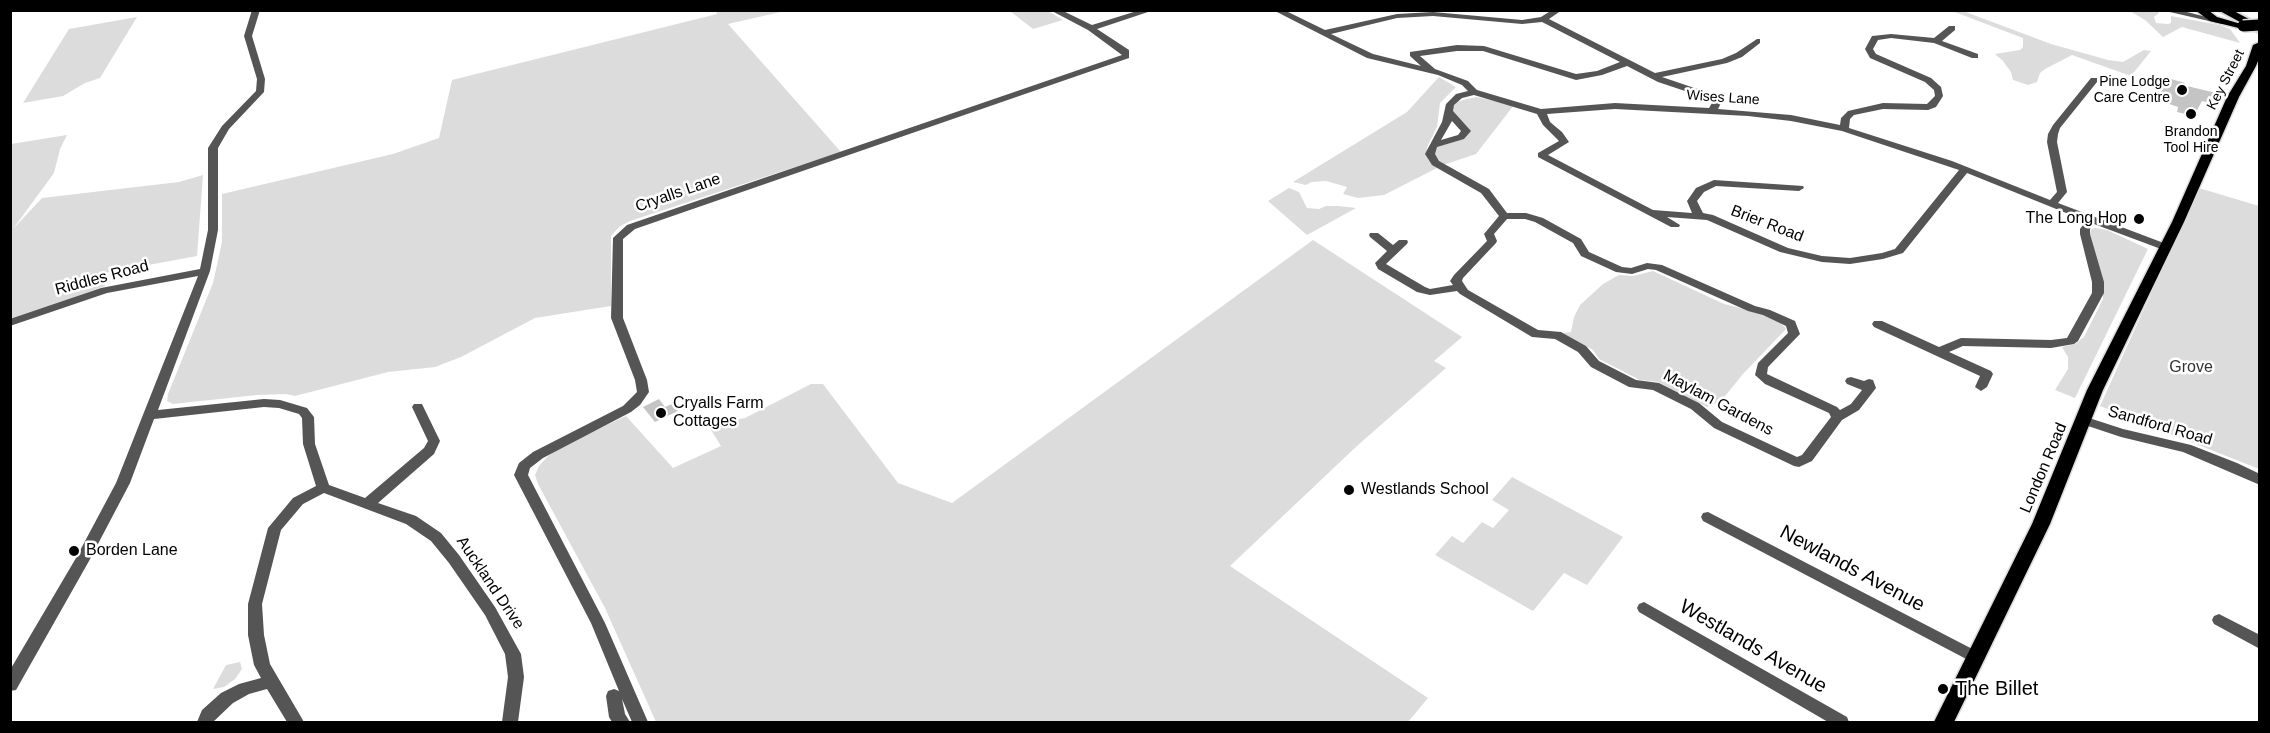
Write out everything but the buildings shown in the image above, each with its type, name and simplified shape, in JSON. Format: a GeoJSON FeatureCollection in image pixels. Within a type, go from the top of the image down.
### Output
{"type":"FeatureCollection","features":[{"type":"Feature","properties":{"kind":"highway"},"geometry":{"type":"LineString","coordinates":[[2238,10],[2259,26]]}},
{"type":"Feature","properties":{"kind":"highway"},"geometry":{"type":"LineString","coordinates":[[2224,18],[2259,26]]}},
{"type":"Feature","properties":{"kind":"main road"},"geometry":{"type":"LineString","coordinates":[[2200,11],[2243,26],[2259,26]]}},
{"type":"Feature","properties":{"kind":"main road","name":"Key Street"},"geometry":{"type":"LineString","coordinates":[[2176,226],[2259,45],[2224,18]]}},
{"type":"Feature","properties":{"kind":"main road","name":"London Road"},"geometry":{"type":"LineString","coordinates":[[1944,723],[2041,524],[2095,390],[2176,226]]}},
{"type":"Feature","properties":{"kind":"street"},"geometry":{"type":"LineString","coordinates":[[10,685],[82,561],[123,483],[205,271],[213,230],[213,148],[225,128],[260,92],[261,79],[248,36],[256,10]]}},
{"type":"Feature","properties":{"kind":"street"},"geometry":{"type":"LineString","coordinates":[[1054,10],[1091,28],[1150,10]]}},
{"type":"Feature","properties":{"kind":"street","name":"Wises Lane"},"geometry":{"type":"LineString","coordinates":[[1277,10],[1370,56],[1432,71],[1465,84],[1474,92],[1541,112],[1615,106],[1712,111],[1781,117],[1844,129],[1911,149],[2165,247]]}},
{"type":"Feature","properties":{"kind":"street"},"geometry":{"type":"LineString","coordinates":[[1324,33],[1379,19],[1408,15],[1432,14],[1507,22],[1543,19],[1558,10]]}},
{"type":"Feature","properties":{"kind":"street"},"geometry":{"type":"LineString","coordinates":[[2170,12],[2191,14],[2200,11]]}},
{"type":"Feature","properties":{"kind":"street"},"geometry":{"type":"LineString","coordinates":[[2170,12],[2224,18]]}},
{"type":"Feature","properties":{"kind":"street"},"geometry":{"type":"LineString","coordinates":[[1543,19],[1626,63],[1715,99],[1717,103],[1712,111]]}},
{"type":"Feature","properties":{"kind":"street","name":"Cryalls Lane"},"geometry":{"type":"LineString","coordinates":[[640,723],[598,623],[521,475],[524,466],[538,455],[627,409],[643,392],[641,380],[616,318],[618,237],[631,226],[1126,56],[1126,52],[1091,28]]}},
{"type":"Feature","properties":{"kind":"street"},"geometry":{"type":"LineString","coordinates":[[1935,41],[1952,28]]}},
{"type":"Feature","properties":{"kind":"street"},"geometry":{"type":"LineString","coordinates":[[1844,129],[1846,118],[1851,113],[1868,107],[1920,108],[1932,105],[1939,96],[1939,91],[1932,83],[1915,73],[1878,59],[1869,52],[1870,44],[1875,38],[1935,41],[1975,56]]}},
{"type":"Feature","properties":{"kind":"street"},"geometry":{"type":"LineString","coordinates":[[1655,76],[1725,61],[1739,55],[1757,42]]}},
{"type":"Feature","properties":{"kind":"street"},"geometry":{"type":"LineString","coordinates":[[1432,71],[1413,54],[1458,48],[1484,49],[1576,77],[1599,73],[1626,63]]}},
{"type":"Feature","properties":{"kind":"street"},"geometry":{"type":"LineString","coordinates":[[2051,204],[2062,192],[2052,142],[2053,134],[2056,127],[2094,80]]}},
{"type":"Feature","properties":{"kind":"street"},"geometry":{"type":"LineString","coordinates":[[1474,92],[1455,99],[1450,104],[1441,135],[1433,145],[1430,154],[1435,164],[1485,191],[1504,216]]}},
{"type":"Feature","properties":{"kind":"street"},"geometry":{"type":"LineString","coordinates":[[1433,145],[1461,137],[1466,131],[1449,112]]}},
{"type":"Feature","properties":{"kind":"street","name":"Brier Road"},"geometry":{"type":"LineString","coordinates":[[1541,112],[1546,123],[1559,134],[1564,142],[1541,155],[1675,225]]}},
{"type":"Feature","properties":{"kind":"street","name":"Brier Road"},"geometry":{"type":"LineString","coordinates":[[1651,213],[1709,217],[1784,250],[1814,257],[1850,261],[1884,256],[1894,253],[1905,245],[1965,169]]}},
{"type":"Feature","properties":{"kind":"street","name":"Brier Road"},"geometry":{"type":"LineString","coordinates":[[1699,216],[1692,201],[1700,190],[1714,183],[1799,188]]}},
{"type":"Feature","properties":{"kind":"street"},"geometry":{"type":"LineString","coordinates":[[1403,242],[1380,262],[1382,267],[1412,286],[1430,292],[1459,287],[1456,281],[1458,277],[1492,241],[1489,234],[1504,216]]}},
{"type":"Feature","properties":{"kind":"street"},"geometry":{"type":"LineString","coordinates":[[1504,216],[1526,216],[1539,220],[1577,241],[1585,254],[1620,270],[1632,271],[1647,266],[1658,267],[1752,309],[1782,318],[1791,324],[1794,334],[1762,366],[1761,375],[1769,381],[1833,410],[1838,417]]}},
{"type":"Feature","properties":{"kind":"street"},"geometry":{"type":"LineString","coordinates":[[1939,352],[1962,342],[2051,344],[2070,341],[2074,338],[2098,293],[2098,282],[2085,234],[2085,229],[2092,220]]}},
{"type":"Feature","properties":{"kind":"street"},"geometry":{"type":"LineString","coordinates":[[1374,235],[1392,250]]}},
{"type":"Feature","properties":{"kind":"street","name":"Riddles Road"},"geometry":{"type":"LineString","coordinates":[[10,323],[105,290],[205,271]]}},
{"type":"Feature","properties":{"kind":"street","name":"Maylam Gardens"},"geometry":{"type":"LineString","coordinates":[[1459,287],[1536,334],[1557,336],[1582,349],[1595,364],[1633,384],[1655,386],[1695,406],[1718,425],[1794,461],[1799,462],[1807,458],[1838,417],[1855,407],[1869,385],[1851,381]]}},
{"type":"Feature","properties":{"kind":"street"},"geometry":{"type":"LineString","coordinates":[[1878,324],[1987,374],[1981,387]]}},
{"type":"Feature","properties":{"kind":"street"},"geometry":{"type":"LineString","coordinates":[[149,415],[264,403],[280,404],[303,411],[308,417],[309,444],[323,488],[298,501],[275,528],[255,604],[256,635],[262,665],[296,723]]}},
{"type":"Feature","properties":{"kind":"street"},"geometry":{"type":"LineString","coordinates":[[367,504],[429,451],[434,441],[418,407]]}},
{"type":"Feature","properties":{"kind":"street","name":"Sandford Road"},"geometry":{"type":"LineString","coordinates":[[2083,420],[2121,433],[2186,448],[2232,466],[2259,480]]}},
{"type":"Feature","properties":{"kind":"street","name":"Auckland Drive"},"geometry":{"type":"LineString","coordinates":[[323,488],[411,520],[436,537],[454,558],[490,611],[513,654],[516,677],[510,723]]}},
{"type":"Feature","properties":{"kind":"street","name":"Newlands Avenue"},"geometry":{"type":"LineString","coordinates":[[1708,517],[1977,658]]}},
{"type":"Feature","properties":{"kind":"street","name":"Westlands Avenue"},"geometry":{"type":"LineString","coordinates":[[1644,608],[1841,723]]}},
{"type":"Feature","properties":{"kind":"street"},"geometry":{"type":"LineString","coordinates":[[2219,620],[2259,643]]}},
{"type":"Feature","properties":{"kind":"street"},"geometry":{"type":"LineString","coordinates":[[205,723],[208,715],[227,698],[245,689],[270,682]]}},
{"type":"Feature","properties":{"kind":"street"},"geometry":{"type":"LineString","coordinates":[[614,696],[615,721]]}},
{"type":"Feature","properties":{"kind":"green space"},"geometry":{"type":"Polygon","coordinates":[[[716,11],[785,11],[728,24],[841,152],[630,221],[619,227],[611,236],[611,306],[535,318],[461,357],[435,367],[388,372],[295,396],[257,395],[173,404],[167,401],[213,283],[222,242],[222,194],[393,154],[439,138],[452,80],[717,14],[716,11]]]}},
{"type":"Feature","properties":{"kind":"green space"},"geometry":{"type":"Polygon","coordinates":[[[1010,11],[1048,11],[1063,20],[1033,29],[1010,11]]]}},
{"type":"Feature","properties":{"kind":"green space"},"geometry":{"type":"Polygon","coordinates":[[[1952,11],[1963,11],[2051,44],[2108,60],[2123,62],[2144,50],[2151,51],[2131,76],[2072,55],[2045,69],[2040,73],[2037,82],[2028,85],[2013,80],[2011,72],[1995,54],[2020,50],[2023,47],[2023,38],[1952,11]]]}},
{"type":"Feature","properties":{"kind":"green space"},"geometry":{"type":"Polygon","coordinates":[[[2130,11],[2158,11],[2159,13],[2154,17],[2156,23],[2171,23],[2171,16],[2219,25],[2230,29],[2240,43],[2182,27],[2163,37],[2145,20],[2130,11]]]}},
{"type":"Feature","properties":{"kind":"green space"},"geometry":{"type":"Polygon","coordinates":[[[137,17],[100,78],[85,83],[63,96],[23,103],[69,29],[137,17]]]}},
{"type":"Feature","properties":{"kind":"green space"},"geometry":{"type":"Polygon","coordinates":[[[1439,77],[1456,87],[1440,103],[1437,127],[1427,147],[1428,159],[1437,168],[1384,195],[1358,198],[1343,194],[1347,187],[1326,181],[1311,182],[1306,185],[1293,182],[1407,112],[1439,77]]]}},
{"type":"Feature","properties":{"kind":"green space"},"geometry":{"type":"Polygon","coordinates":[[[1476,97],[1514,105],[1476,154],[1443,165],[1436,159],[1433,148],[1466,136],[1470,130],[1451,110],[1456,102],[1476,97]]]}},
{"type":"Feature","properties":{"kind":"green space"},"geometry":{"type":"Polygon","coordinates":[[[67,135],[60,149],[54,173],[13,229],[42,198],[179,182],[203,175],[197,256],[105,273],[105,286],[11,320],[11,144],[67,135]]]}},
{"type":"Feature","properties":{"kind":"green space"},"geometry":{"type":"Polygon","coordinates":[[[1289,188],[1299,192],[1307,208],[1338,206],[1356,208],[1307,235],[1268,201],[1289,188]]]}},
{"type":"Feature","properties":{"kind":"green space","name":"Grove"},"geometry":{"type":"Polygon","coordinates":[[[2199,188],[2259,206],[2259,469],[2100,406],[2199,188]]]}},
{"type":"Feature","properties":{"kind":"green space"},"geometry":{"type":"Polygon","coordinates":[[[2091,229],[2107,230],[2148,249],[2075,398],[2055,390],[2068,369],[2068,357],[2062,347],[2075,344],[2084,337],[2103,299],[2103,282],[2090,234],[2091,229]]]}},
{"type":"Feature","properties":{"kind":"green space"},"geometry":{"type":"Polygon","coordinates":[[[1313,240],[1462,337],[1434,361],[1446,368],[1358,445],[1230,566],[1428,698],[1408,722],[656,722],[605,608],[538,484],[535,475],[548,456],[568,443],[626,416],[673,468],[721,446],[708,425],[745,418],[811,384],[823,384],[898,483],[952,503],[1313,240]]]}},
{"type":"Feature","properties":{"kind":"green space"},"geometry":{"type":"Polygon","coordinates":[[[1653,271],[1724,304],[1761,313],[1780,322],[1786,329],[1721,401],[1707,407],[1658,382],[1640,380],[1599,359],[1593,350],[1563,333],[1571,332],[1574,317],[1580,305],[1603,284],[1619,275],[1633,276],[1653,271]]]}},
{"type":"Feature","properties":{"kind":"green space"},"geometry":{"type":"Polygon","coordinates":[[[1512,477],[1623,537],[1587,585],[1564,573],[1533,611],[1435,555],[1452,536],[1463,543],[1482,522],[1493,528],[1509,510],[1492,500],[1512,477]]]}},
{"type":"Feature","properties":{"kind":"green space"},"geometry":{"type":"Polygon","coordinates":[[[240,662],[242,669],[235,679],[224,687],[213,689],[226,665],[240,662]]]}},
{"type":"Feature","properties":{"kind":"place","name":"Pine Lodge Care Centre"},"geometry":{"type":"Point","coordinates":[2182,90]}},
{"type":"Feature","properties":{"kind":"place","name":"Brandon Tool Hire"},"geometry":{"type":"Point","coordinates":[2191,114]}},
{"type":"Feature","properties":{"kind":"place","name":"The Long Hop"},"geometry":{"type":"Point","coordinates":[2139,219]}},
{"type":"Feature","properties":{"kind":"place","name":"Cryalls Farm Cottages"},"geometry":{"type":"Point","coordinates":[661,413]}},
{"type":"Feature","properties":{"kind":"place","name":"Westlands School"},"geometry":{"type":"Point","coordinates":[1349,490]}},
{"type":"Feature","properties":{"kind":"place","name":"Borden Lane"},"geometry":{"type":"Point","coordinates":[74,551]}},
{"type":"Feature","properties":{"kind":"place","name":"The Billet"},"geometry":{"type":"Point","coordinates":[1943,689]}}]}
